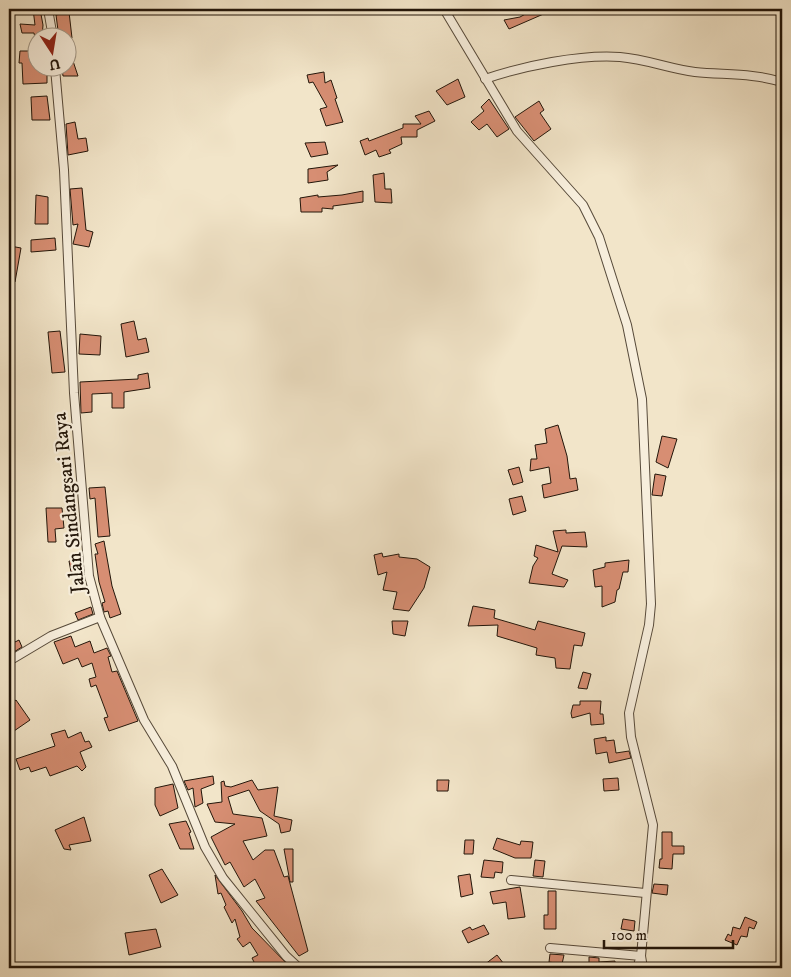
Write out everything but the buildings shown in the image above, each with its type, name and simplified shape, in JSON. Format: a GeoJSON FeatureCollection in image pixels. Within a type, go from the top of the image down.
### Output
{"type":"FeatureCollection","features":[{"type":"Feature","properties":{"kind":"street"},"geometry":{"type":"LineString","coordinates":[[48,9],[51,28]]}},
{"type":"Feature","properties":{"kind":"street"},"geometry":{"type":"LineString","coordinates":[[444,9],[522,138],[589,214],[599,237],[630,336],[644,422],[651,604],[649,625],[629,713],[631,737],[652,825],[641,956],[643,968]]}},
{"type":"Feature","properties":{"kind":"street"},"geometry":{"type":"LineString","coordinates":[[485,79],[521,68],[545,64],[620,57],[691,72],[747,74],[782,82]]}},
{"type":"Feature","properties":{"kind":"street","name":"Jalan Sindangsari Raya"},"geometry":{"type":"LineString","coordinates":[[56,78],[64,170],[75,415],[89,576],[100,618],[144,720],[172,766],[198,832],[212,859],[235,894],[299,968]]}},
{"type":"Feature","properties":{"kind":"street"},"geometry":{"type":"LineString","coordinates":[[9,661],[51,636],[100,618]]}},
{"type":"Feature","properties":{"kind":"street"},"geometry":{"type":"LineString","coordinates":[[511,880],[645,893]]}},
{"type":"Feature","properties":{"kind":"street"},"geometry":{"type":"LineString","coordinates":[[550,948],[641,956]]}},
{"type":"Feature","properties":{"kind":"street"},"geometry":{"type":"LineString","coordinates":[[637,968],[641,956]]}}]}
